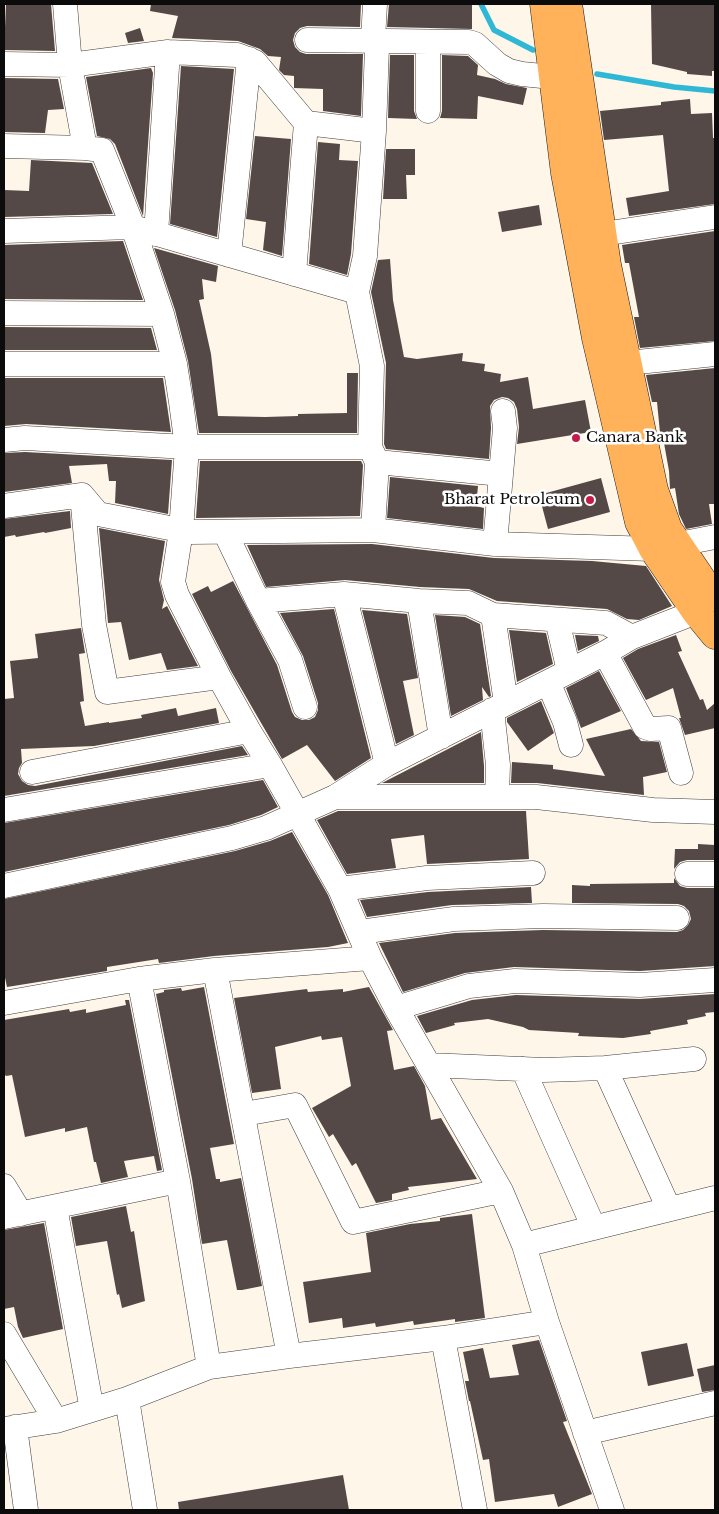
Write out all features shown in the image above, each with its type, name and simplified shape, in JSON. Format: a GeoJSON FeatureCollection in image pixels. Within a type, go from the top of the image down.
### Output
{"type":"FeatureCollection","features":[{"type":"Feature","properties":{"kind":"main road"},"geometry":{"type":"LineString","coordinates":[[544,4],[565,173],[590,236],[607,264],[656,497],[668,529],[665,546]]}},
{"type":"Feature","properties":{"kind":"main road"},"geometry":{"type":"LineString","coordinates":[[568,4],[590,236],[596,338],[629,485],[639,522],[665,546],[705,604],[715,635]]}},
{"type":"Feature","properties":{"kind":"street"},"geometry":{"type":"LineString","coordinates":[[65,4],[70,65],[85,148]]}},
{"type":"Feature","properties":{"kind":"street"},"geometry":{"type":"LineString","coordinates":[[373,530],[372,366],[357,292],[365,256],[374,131],[377,47],[373,40],[375,4]]}},
{"type":"Feature","properties":{"kind":"street"},"geometry":{"type":"LineString","coordinates":[[307,40],[469,42],[475,44],[497,64],[509,71],[552,77]]}},
{"type":"Feature","properties":{"kind":"street"},"geometry":{"type":"LineString","coordinates":[[428,42],[428,111]]}},
{"type":"Feature","properties":{"kind":"street"},"geometry":{"type":"LineString","coordinates":[[156,234],[168,52]]}},
{"type":"Feature","properties":{"kind":"street"},"geometry":{"type":"LineString","coordinates":[[4,64],[70,65],[168,52],[237,55],[249,59],[265,73],[306,123],[294,274]]}},
{"type":"Feature","properties":{"kind":"street"},"geometry":{"type":"LineString","coordinates":[[229,255],[249,59]]}},
{"type":"Feature","properties":{"kind":"street"},"geometry":{"type":"LineString","coordinates":[[306,123],[374,131]]}},
{"type":"Feature","properties":{"kind":"street"},"geometry":{"type":"LineString","coordinates":[[4,146],[102,150],[132,227],[162,314],[175,364],[187,447],[182,531],[173,582],[177,596],[249,731],[340,889],[370,958],[396,1008],[502,1191],[524,1245],[547,1322],[612,1510]]}},
{"type":"Feature","properties":{"kind":"street"},"geometry":{"type":"LineString","coordinates":[[590,236],[715,217]]}},
{"type":"Feature","properties":{"kind":"street"},"geometry":{"type":"LineString","coordinates":[[4,231],[132,227],[357,292]]}},
{"type":"Feature","properties":{"kind":"street"},"geometry":{"type":"LineString","coordinates":[[4,313],[162,314]]}},
{"type":"Feature","properties":{"kind":"street"},"geometry":{"type":"LineString","coordinates":[[628,363],[715,354]]}},
{"type":"Feature","properties":{"kind":"street"},"geometry":{"type":"LineString","coordinates":[[4,364],[175,364]]}},
{"type":"Feature","properties":{"kind":"street"},"geometry":{"type":"LineString","coordinates":[[495,544],[504,428],[503,411]]}},
{"type":"Feature","properties":{"kind":"street"},"geometry":{"type":"LineString","coordinates":[[4,440],[25,438],[373,455],[501,474]]}},
{"type":"Feature","properties":{"kind":"street"},"geometry":{"type":"LineString","coordinates":[[82,495],[98,514],[182,531],[373,530],[495,544],[665,546],[715,538]]}},
{"type":"Feature","properties":{"kind":"street"},"geometry":{"type":"LineString","coordinates":[[4,506],[82,495]]}},
{"type":"Feature","properties":{"kind":"street"},"geometry":{"type":"LineString","coordinates":[[82,495],[94,625],[107,692],[219,677]]}},
{"type":"Feature","properties":{"kind":"street"},"geometry":{"type":"LineString","coordinates":[[225,532],[258,601],[290,660],[305,707]]}},
{"type":"Feature","properties":{"kind":"street"},"geometry":{"type":"LineString","coordinates":[[258,601],[344,594],[419,601],[468,603],[493,615],[606,623],[632,637]]}},
{"type":"Feature","properties":{"kind":"street"},"geometry":{"type":"LineString","coordinates":[[344,594],[387,764]]}},
{"type":"Feature","properties":{"kind":"street"},"geometry":{"type":"LineString","coordinates":[[419,601],[441,737]]}},
{"type":"Feature","properties":{"kind":"street"},"geometry":{"type":"LineString","coordinates":[[4,886],[232,838],[266,828],[335,797],[387,764],[605,653],[632,637],[705,604]]}},
{"type":"Feature","properties":{"kind":"street"},"geometry":{"type":"LineString","coordinates":[[493,615],[499,707],[498,797]]}},
{"type":"Feature","properties":{"kind":"street"},"geometry":{"type":"LineString","coordinates":[[557,620],[558,677],[565,722],[572,746]]}},
{"type":"Feature","properties":{"kind":"street"},"geometry":{"type":"LineString","coordinates":[[605,653],[646,727],[651,730],[669,728],[681,773]]}},
{"type":"Feature","properties":{"kind":"street"},"geometry":{"type":"LineString","coordinates":[[32,772],[249,731]]}},
{"type":"Feature","properties":{"kind":"street"},"geometry":{"type":"LineString","coordinates":[[4,810],[270,765]]}},
{"type":"Feature","properties":{"kind":"street"},"geometry":{"type":"LineString","coordinates":[[335,797],[536,797],[653,810],[715,812]]}},
{"type":"Feature","properties":{"kind":"street"},"geometry":{"type":"LineString","coordinates":[[340,889],[427,878],[534,873]]}},
{"type":"Feature","properties":{"kind":"street"},"geometry":{"type":"LineString","coordinates":[[688,874],[715,874]]}},
{"type":"Feature","properties":{"kind":"street"},"geometry":{"type":"LineString","coordinates":[[360,932],[464,919],[544,916],[677,918]]}},
{"type":"Feature","properties":{"kind":"street"},"geometry":{"type":"LineString","coordinates":[[4,1003],[140,980],[215,970],[370,958]]}},
{"type":"Feature","properties":{"kind":"street"},"geometry":{"type":"LineString","coordinates":[[215,970],[289,1356]]}},
{"type":"Feature","properties":{"kind":"street"},"geometry":{"type":"LineString","coordinates":[[140,980],[178,1181],[208,1367]]}},
{"type":"Feature","properties":{"kind":"street"},"geometry":{"type":"LineString","coordinates":[[396,1008],[469,986],[515,981],[640,985],[715,980]]}},
{"type":"Feature","properties":{"kind":"street"},"geometry":{"type":"LineString","coordinates":[[429,1065],[523,1069],[604,1068],[694,1059]]}},
{"type":"Feature","properties":{"kind":"street"},"geometry":{"type":"LineString","coordinates":[[604,1068],[669,1209]]}},
{"type":"Feature","properties":{"kind":"street"},"geometry":{"type":"LineString","coordinates":[[523,1069],[594,1228]]}},
{"type":"Feature","properties":{"kind":"street"},"geometry":{"type":"LineString","coordinates":[[244,1114],[295,1105],[353,1222],[502,1191]]}},
{"type":"Feature","properties":{"kind":"street"},"geometry":{"type":"LineString","coordinates":[[4,1186],[12,1216],[178,1181]]}},
{"type":"Feature","properties":{"kind":"street"},"geometry":{"type":"LineString","coordinates":[[524,1245],[715,1198]]}},
{"type":"Feature","properties":{"kind":"street"},"geometry":{"type":"LineString","coordinates":[[55,1207],[92,1410]]}},
{"type":"Feature","properties":{"kind":"street"},"geometry":{"type":"LineString","coordinates":[[26,1510],[10,1428],[56,1421],[92,1410],[127,1399],[208,1367],[443,1338],[547,1322]]}},
{"type":"Feature","properties":{"kind":"street"},"geometry":{"type":"LineString","coordinates":[[4,1334],[56,1421]]}},
{"type":"Feature","properties":{"kind":"street"},"geometry":{"type":"LineString","coordinates":[[443,1338],[475,1510]]}},
{"type":"Feature","properties":{"kind":"street"},"geometry":{"type":"LineString","coordinates":[[127,1399],[145,1510]]}},
{"type":"Feature","properties":{"kind":"street"},"geometry":{"type":"LineString","coordinates":[[585,1433],[715,1403]]}},
{"type":"Feature","properties":{"kind":"building"},"geometry":{"type":"Polygon","coordinates":[[[6,4],[51,4],[55,51],[4,50],[6,4]]]}},
{"type":"Feature","properties":{"kind":"building"},"geometry":{"type":"Polygon","coordinates":[[[151,4],[361,4],[360,27],[307,26],[300,28],[295,33],[293,40],[295,47],[300,52],[306,54],[363,54],[361,116],[323,111],[323,89],[294,88],[294,76],[284,75],[279,70],[281,57],[268,56],[260,49],[238,41],[172,38],[178,16],[150,11],[151,4]]]}},
{"type":"Feature","properties":{"kind":"building"},"geometry":{"type":"Polygon","coordinates":[[[389,4],[472,4],[472,29],[387,27],[389,4]]]}},
{"type":"Feature","properties":{"kind":"building"},"geometry":{"type":"Polygon","coordinates":[[[651,4],[715,4],[715,71],[712,71],[712,76],[687,74],[687,72],[652,64],[651,4]]]}},
{"type":"Feature","properties":{"kind":"building"},"geometry":{"type":"Polygon","coordinates":[[[140,28],[144,41],[128,43],[125,33],[140,28]]]}},
{"type":"Feature","properties":{"kind":"building"},"geometry":{"type":"Polygon","coordinates":[[[390,55],[414,55],[414,111],[417,119],[388,118],[390,55]]]}},
{"type":"Feature","properties":{"kind":"building"},"geometry":{"type":"Polygon","coordinates":[[[442,55],[468,56],[478,65],[477,75],[527,88],[523,105],[478,96],[477,119],[440,118],[442,111],[442,55]]]}},
{"type":"Feature","properties":{"kind":"building"},"geometry":{"type":"Polygon","coordinates":[[[181,66],[234,69],[217,237],[170,224],[181,66]]]}},
{"type":"Feature","properties":{"kind":"building"},"geometry":{"type":"Polygon","coordinates":[[[151,68],[153,73],[143,216],[115,144],[110,139],[97,136],[86,77],[151,68]]]}},
{"type":"Feature","properties":{"kind":"building"},"geometry":{"type":"Polygon","coordinates":[[[4,78],[58,79],[64,109],[48,110],[45,133],[4,132],[4,78]]]}},
{"type":"Feature","properties":{"kind":"building"},"geometry":{"type":"Polygon","coordinates":[[[690,99],[691,114],[712,113],[713,138],[715,138],[715,204],[629,216],[626,198],[669,191],[663,135],[604,140],[600,111],[661,105],[661,102],[690,99]]]}},
{"type":"Feature","properties":{"kind":"building"},"geometry":{"type":"Polygon","coordinates":[[[255,136],[291,139],[282,256],[263,250],[266,222],[246,219],[255,136]]]}},
{"type":"Feature","properties":{"kind":"building"},"geometry":{"type":"Polygon","coordinates":[[[318,142],[340,144],[339,160],[358,161],[351,254],[347,275],[309,264],[318,142]]]}},
{"type":"Feature","properties":{"kind":"building"},"geometry":{"type":"Polygon","coordinates":[[[386,149],[415,149],[415,175],[406,175],[407,199],[383,199],[386,149]]]}},
{"type":"Feature","properties":{"kind":"building"},"geometry":{"type":"Polygon","coordinates":[[[31,160],[92,163],[113,214],[4,217],[4,190],[29,191],[31,160]]]}},
{"type":"Feature","properties":{"kind":"building"},"geometry":{"type":"Polygon","coordinates":[[[539,205],[542,225],[502,232],[498,212],[539,205]]]}},
{"type":"Feature","properties":{"kind":"building"},"geometry":{"type":"Polygon","coordinates":[[[715,231],[715,341],[640,348],[634,317],[639,317],[629,263],[625,263],[622,245],[715,231]]]}},
{"type":"Feature","properties":{"kind":"building"},"geometry":{"type":"Polygon","coordinates":[[[123,241],[143,300],[4,299],[4,245],[123,241]]]}},
{"type":"Feature","properties":{"kind":"building"},"geometry":{"type":"Polygon","coordinates":[[[154,248],[218,266],[216,282],[202,279],[204,299],[199,300],[211,354],[218,416],[265,417],[347,413],[347,373],[358,373],[357,433],[199,433],[188,361],[175,310],[154,248]]]}},
{"type":"Feature","properties":{"kind":"building"},"geometry":{"type":"Polygon","coordinates":[[[390,259],[393,300],[404,357],[417,359],[463,353],[462,361],[485,364],[484,371],[501,374],[500,382],[528,377],[533,409],[585,400],[591,432],[517,444],[519,427],[517,409],[514,402],[502,397],[494,400],[490,406],[489,459],[386,449],[384,444],[386,363],[371,292],[378,260],[390,259]]]}},
{"type":"Feature","properties":{"kind":"building"},"geometry":{"type":"Polygon","coordinates":[[[4,327],[151,328],[157,350],[4,350],[4,327]]]}},
{"type":"Feature","properties":{"kind":"building"},"geometry":{"type":"Polygon","coordinates":[[[715,368],[715,504],[709,504],[712,524],[686,529],[679,514],[675,488],[670,489],[664,443],[661,443],[657,402],[652,402],[646,375],[715,368]]]}},
{"type":"Feature","properties":{"kind":"building"},"geometry":{"type":"Polygon","coordinates":[[[4,378],[163,378],[171,432],[26,424],[4,426],[4,378]]]}},
{"type":"Feature","properties":{"kind":"building"},"geometry":{"type":"Polygon","coordinates":[[[25,452],[172,460],[168,514],[115,503],[116,481],[109,481],[107,464],[69,466],[72,483],[4,492],[4,453],[25,452]]]}},
{"type":"Feature","properties":{"kind":"building"},"geometry":{"type":"Polygon","coordinates":[[[200,461],[361,461],[363,465],[360,516],[196,518],[200,461]]]}},
{"type":"Feature","properties":{"kind":"building"},"geometry":{"type":"Polygon","coordinates":[[[390,477],[478,486],[476,506],[484,508],[483,529],[387,518],[390,477]]]}},
{"type":"Feature","properties":{"kind":"building"},"geometry":{"type":"Polygon","coordinates":[[[601,478],[610,512],[548,529],[539,495],[601,478]]]}},
{"type":"Feature","properties":{"kind":"building"},"geometry":{"type":"Polygon","coordinates":[[[70,511],[71,528],[16,537],[15,535],[4,537],[4,519],[70,511]]]}},
{"type":"Feature","properties":{"kind":"building"},"geometry":{"type":"Polygon","coordinates":[[[99,528],[165,541],[159,580],[164,600],[162,609],[167,606],[198,666],[167,670],[161,653],[129,660],[121,622],[108,623],[99,528]]]}},
{"type":"Feature","properties":{"kind":"building"},"geometry":{"type":"Polygon","coordinates":[[[372,544],[494,558],[592,561],[646,566],[672,606],[639,620],[627,619],[607,609],[497,601],[469,589],[420,587],[345,580],[266,587],[247,545],[372,544]]]}},
{"type":"Feature","properties":{"kind":"building"},"geometry":{"type":"Polygon","coordinates":[[[233,581],[277,665],[292,712],[295,717],[302,720],[309,720],[315,717],[318,703],[303,656],[280,613],[334,609],[371,758],[335,781],[307,745],[282,759],[231,671],[192,594],[208,586],[211,592],[233,581]]]}},
{"type":"Feature","properties":{"kind":"building"},"geometry":{"type":"Polygon","coordinates":[[[362,610],[407,614],[418,678],[403,681],[414,735],[396,744],[362,610]]]}},
{"type":"Feature","properties":{"kind":"building"},"geometry":{"type":"Polygon","coordinates":[[[435,615],[465,617],[480,624],[491,696],[489,697],[482,687],[483,700],[451,716],[435,615]]]}},
{"type":"Feature","properties":{"kind":"building"},"geometry":{"type":"Polygon","coordinates":[[[81,628],[85,653],[79,654],[84,701],[80,702],[85,726],[142,718],[141,715],[176,708],[178,716],[216,708],[219,723],[94,746],[21,749],[22,763],[18,774],[22,781],[28,785],[35,786],[242,746],[248,755],[4,796],[4,699],[14,698],[10,661],[38,658],[35,634],[81,628]]]}},
{"type":"Feature","properties":{"kind":"building"},"geometry":{"type":"Polygon","coordinates":[[[509,630],[546,633],[553,664],[517,682],[509,630]]]}},
{"type":"Feature","properties":{"kind":"building"},"geometry":{"type":"Polygon","coordinates":[[[575,635],[598,636],[599,641],[578,651],[575,635]]]}},
{"type":"Feature","properties":{"kind":"building"},"geometry":{"type":"Polygon","coordinates":[[[676,635],[682,651],[678,652],[700,700],[703,699],[707,710],[715,703],[715,728],[685,735],[679,718],[681,718],[673,688],[646,700],[623,658],[638,649],[676,635]]]}},
{"type":"Feature","properties":{"kind":"building"},"geometry":{"type":"Polygon","coordinates":[[[599,671],[621,711],[581,728],[566,688],[599,671]]]}},
{"type":"Feature","properties":{"kind":"building"},"geometry":{"type":"Polygon","coordinates":[[[541,701],[554,733],[528,751],[507,722],[507,718],[541,701]]]}},
{"type":"Feature","properties":{"kind":"building"},"geometry":{"type":"Polygon","coordinates":[[[631,729],[641,741],[659,742],[667,772],[643,777],[644,795],[537,783],[511,783],[512,762],[553,765],[553,769],[605,776],[586,739],[631,729]]]}},
{"type":"Feature","properties":{"kind":"building"},"geometry":{"type":"Polygon","coordinates":[[[481,732],[484,783],[382,783],[481,732]]]}},
{"type":"Feature","properties":{"kind":"building"},"geometry":{"type":"Polygon","coordinates":[[[263,780],[278,807],[261,815],[229,825],[4,872],[4,823],[263,780]]]}},
{"type":"Feature","properties":{"kind":"building"},"geometry":{"type":"Polygon","coordinates":[[[338,811],[526,811],[529,859],[427,864],[424,835],[391,839],[396,868],[347,874],[317,820],[338,811]]]}},
{"type":"Feature","properties":{"kind":"building"},"geometry":{"type":"Polygon","coordinates":[[[292,832],[328,895],[348,943],[328,947],[214,956],[159,963],[158,959],[107,967],[107,971],[7,987],[4,973],[4,899],[235,851],[270,841],[292,832]]]}},
{"type":"Feature","properties":{"kind":"building"},"geometry":{"type":"Polygon","coordinates":[[[698,844],[715,845],[715,860],[687,860],[680,862],[674,869],[675,849],[698,849],[698,844]]]}},
{"type":"Feature","properties":{"kind":"building"},"geometry":{"type":"Polygon","coordinates":[[[674,878],[680,886],[687,888],[715,888],[715,966],[640,971],[514,967],[465,973],[403,992],[379,943],[455,933],[543,930],[677,932],[683,930],[691,919],[689,911],[684,906],[678,904],[572,903],[572,885],[674,883],[674,878]]]}},
{"type":"Feature","properties":{"kind":"building"},"geometry":{"type":"Polygon","coordinates":[[[531,887],[532,903],[452,905],[367,917],[360,900],[428,892],[531,887]]]}},
{"type":"Feature","properties":{"kind":"building"},"geometry":{"type":"Polygon","coordinates":[[[204,987],[234,1144],[210,1148],[216,1179],[220,1179],[220,1182],[241,1178],[262,1286],[242,1290],[237,1290],[227,1240],[202,1244],[192,1179],[156,994],[164,992],[164,990],[181,988],[182,991],[204,987]]]}},
{"type":"Feature","properties":{"kind":"building"},"geometry":{"type":"Polygon","coordinates":[[[369,987],[393,1030],[387,1031],[394,1070],[414,1066],[425,1086],[431,1120],[441,1118],[477,1179],[408,1187],[409,1190],[392,1194],[392,1200],[376,1203],[356,1163],[352,1166],[333,1134],[329,1137],[312,1108],[351,1086],[342,1037],[322,1040],[321,1036],[275,1047],[281,1089],[252,1093],[234,998],[307,989],[308,992],[343,989],[343,992],[369,987]]]}},
{"type":"Feature","properties":{"kind":"building"},"geometry":{"type":"Polygon","coordinates":[[[715,994],[715,1012],[705,1013],[706,1016],[687,1020],[688,1024],[650,1031],[651,1034],[623,1038],[578,1036],[579,1033],[529,1030],[488,1019],[454,1023],[455,1025],[426,1033],[417,1016],[472,1000],[516,995],[640,999],[715,994]]]}},
{"type":"Feature","properties":{"kind":"building"},"geometry":{"type":"Polygon","coordinates":[[[125,1000],[129,1000],[162,1170],[157,1171],[154,1156],[124,1161],[128,1177],[101,1183],[96,1162],[94,1162],[87,1127],[65,1132],[65,1128],[25,1137],[12,1075],[6,1076],[4,1074],[4,1020],[69,1009],[70,1012],[86,1009],[86,1013],[126,1005],[125,1000]]]}},
{"type":"Feature","properties":{"kind":"building"},"geometry":{"type":"Polygon","coordinates":[[[126,1206],[131,1232],[134,1231],[145,1301],[122,1308],[119,1294],[117,1295],[107,1241],[76,1246],[71,1217],[126,1206]]]}},
{"type":"Feature","properties":{"kind":"building"},"geometry":{"type":"Polygon","coordinates":[[[472,1214],[485,1318],[455,1322],[455,1319],[414,1325],[413,1321],[376,1327],[375,1323],[343,1328],[342,1318],[309,1323],[303,1282],[371,1272],[366,1233],[410,1224],[440,1221],[440,1218],[472,1214]]]}},
{"type":"Feature","properties":{"kind":"building"},"geometry":{"type":"Polygon","coordinates":[[[44,1223],[63,1329],[23,1338],[18,1327],[14,1307],[4,1309],[4,1230],[44,1223]]]}},
{"type":"Feature","properties":{"kind":"building"},"geometry":{"type":"Polygon","coordinates":[[[539,1340],[567,1421],[563,1422],[592,1494],[558,1507],[554,1494],[495,1502],[489,1459],[483,1460],[465,1381],[469,1381],[463,1352],[483,1348],[490,1378],[519,1375],[512,1345],[539,1340]]]}},
{"type":"Feature","properties":{"kind":"building"},"geometry":{"type":"Polygon","coordinates":[[[687,1343],[694,1376],[648,1386],[641,1352],[687,1343]]]}},
{"type":"Feature","properties":{"kind":"building"},"geometry":{"type":"Polygon","coordinates":[[[715,1365],[715,1390],[702,1392],[697,1369],[715,1365]]]}},
{"type":"Feature","properties":{"kind":"building"},"geometry":{"type":"Polygon","coordinates":[[[343,1475],[349,1510],[179,1510],[178,1502],[343,1475]]]}},
{"type":"Feature","properties":{"kind":"waterway"},"geometry":{"type":"LineString","coordinates":[[481,4],[494,30],[533,50]]}},
{"type":"Feature","properties":{"kind":"waterway"},"geometry":{"type":"LineString","coordinates":[[597,74],[674,87],[715,91]]}},
{"type":"Feature","properties":{"kind":"place","name":"Canara Bank"},"geometry":{"type":"Point","coordinates":[576,438]}},
{"type":"Feature","properties":{"kind":"place","name":"Bharat Petroleum"},"geometry":{"type":"Point","coordinates":[590,500]}}]}
